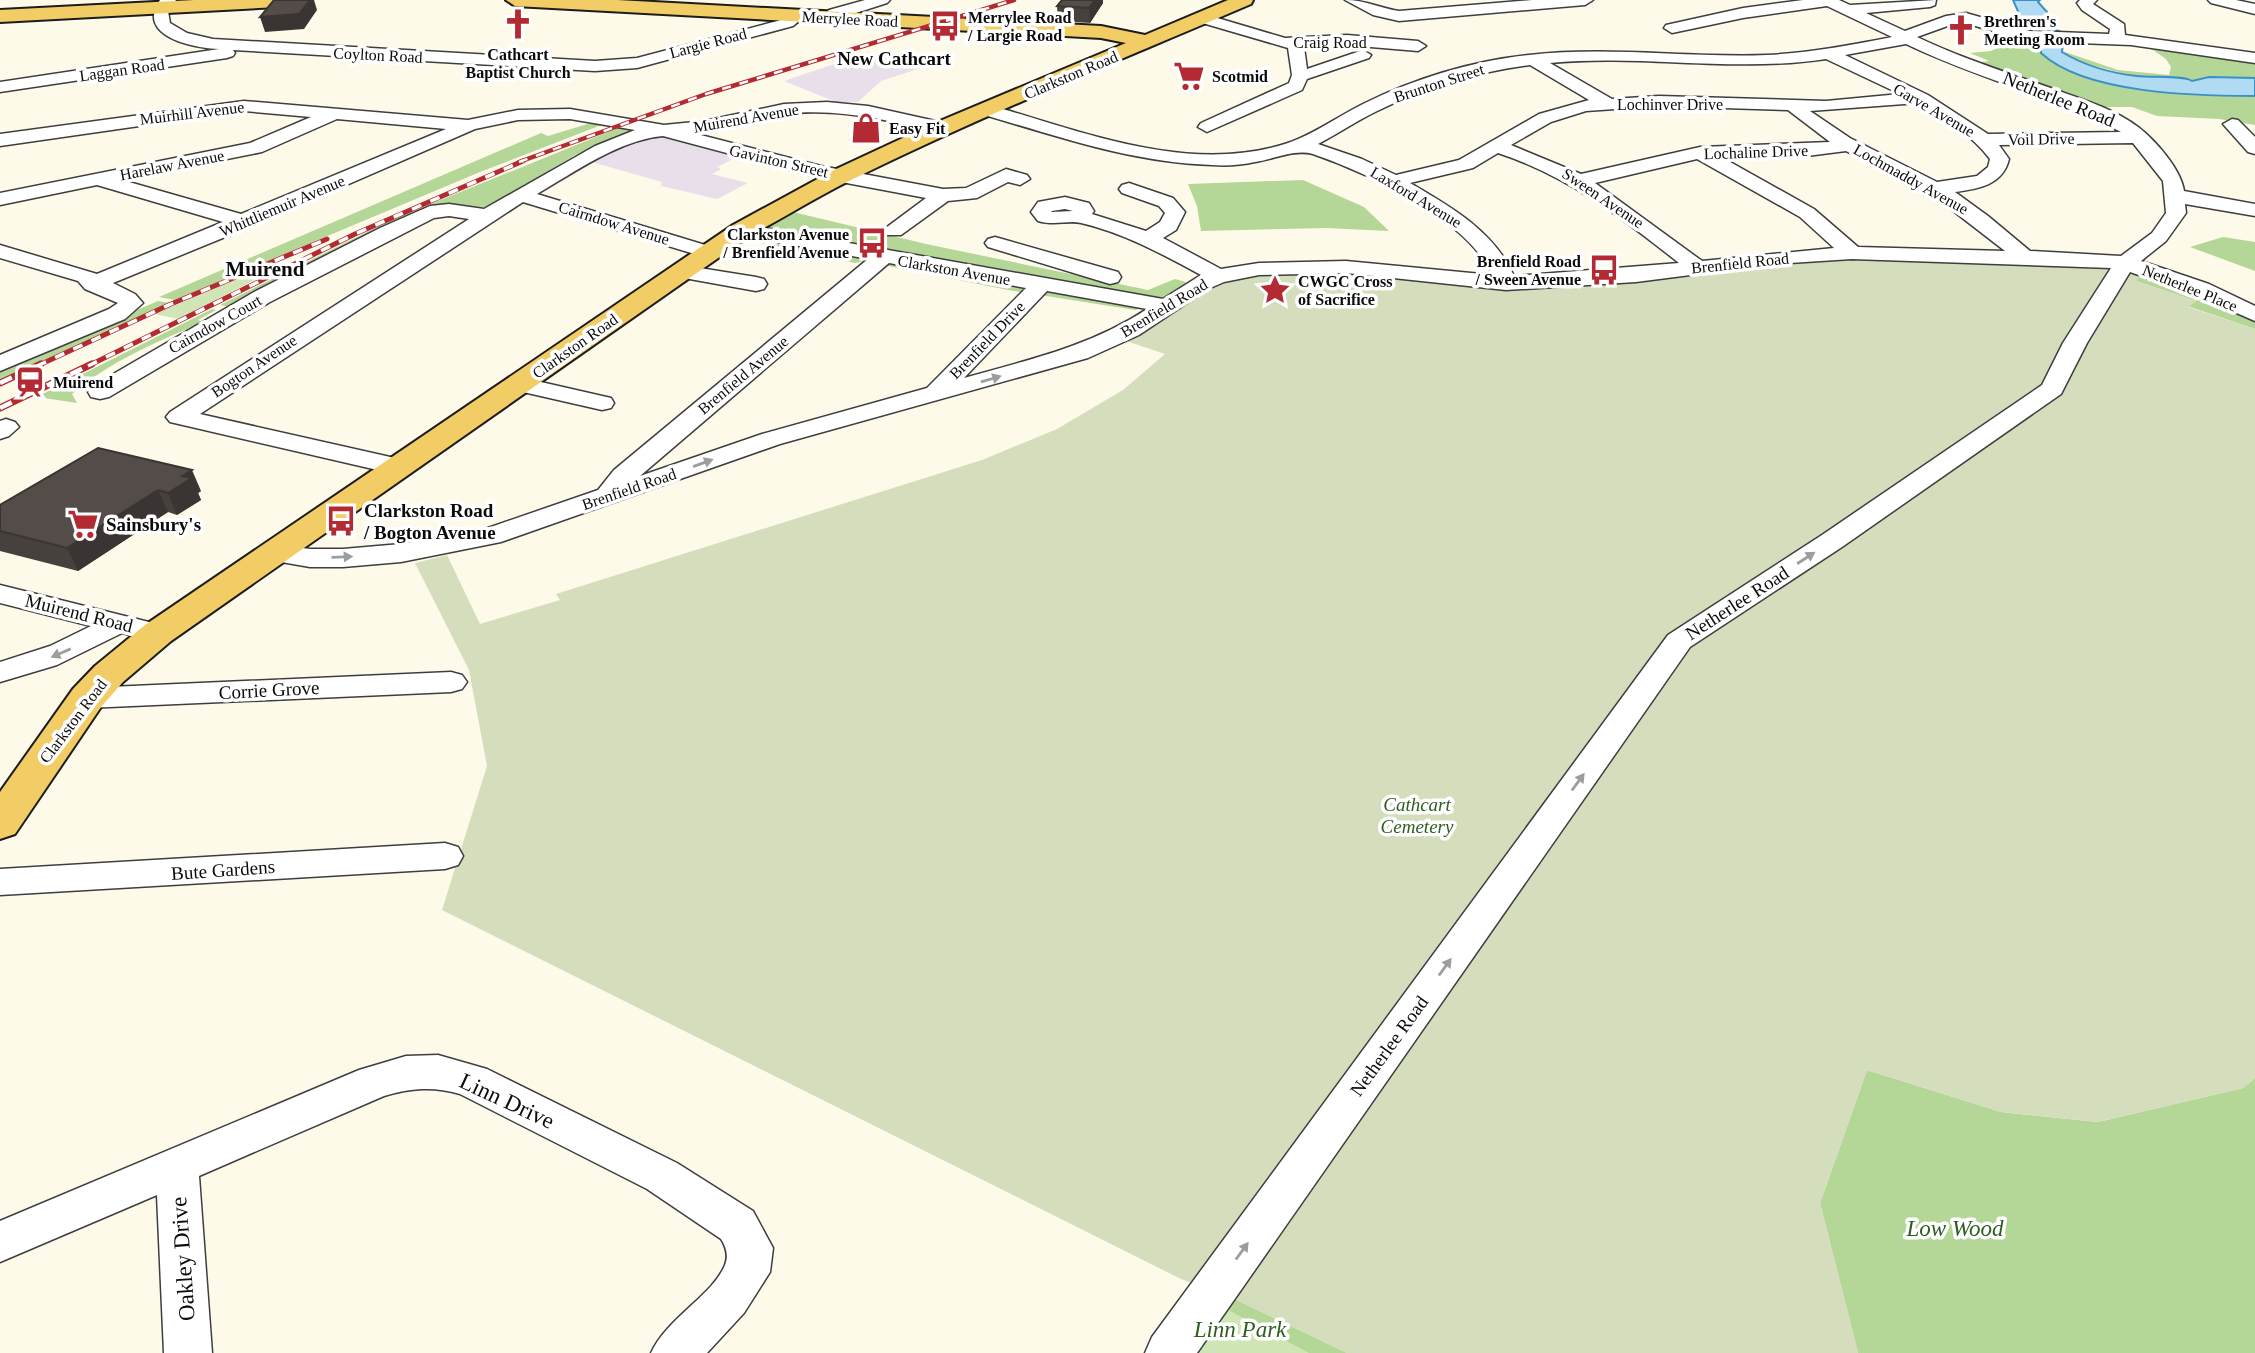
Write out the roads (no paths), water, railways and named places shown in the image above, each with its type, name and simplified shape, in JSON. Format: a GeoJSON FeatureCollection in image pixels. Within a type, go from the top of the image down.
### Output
{"type":"FeatureCollection","features":[{"type":"Feature","properties":{"kind":"main road"},"geometry":{"type":"LineString","coordinates":[[0,16],[164,4],[297,0]]}},
{"type":"Feature","properties":{"kind":"main road","name":"Merrylee Road"},"geometry":{"type":"LineString","coordinates":[[528,0],[1163,37]]}},
{"type":"Feature","properties":{"kind":"main road","name":"Clarkston Road"},"geometry":{"type":"LineString","coordinates":[[0,824],[87,698],[109,674],[158,633],[708,252],[742,230],[842,175],[943,128],[1163,37],[1244,0]]}},
{"type":"Feature","properties":{"kind":"main road","name":"Merrylee Road"},"geometry":{"type":"LineString","coordinates":[[1108,32],[1163,37]]}},
{"type":"Feature","properties":{"kind":"street"},"geometry":{"type":"LineString","coordinates":[[828,17],[882,0]]}},
{"type":"Feature","properties":{"kind":"street"},"geometry":{"type":"LineString","coordinates":[[1353,0],[1378,12],[1399,16],[1586,0]]}},
{"type":"Feature","properties":{"kind":"street"},"geometry":{"type":"LineString","coordinates":[[1672,28],[1743,13],[1828,0]]}},
{"type":"Feature","properties":{"kind":"street","name":"Netherlee Road"},"geometry":{"type":"LineString","coordinates":[[1169,1353],[1679,641],[1832,541],[2052,389],[2075,343],[2125,262],[2159,237],[2176,213],[2176,196],[2168,173],[2139,137],[2122,124],[2084,106],[1958,61],[1828,0]]}},
{"type":"Feature","properties":{"kind":"street"},"geometry":{"type":"LineString","coordinates":[[2089,0],[2085,3],[2087,7],[2118,27],[2117,39]]}},
{"type":"Feature","properties":{"kind":"street"},"geometry":{"type":"LineString","coordinates":[[2216,0],[2255,9]]}},
{"type":"Feature","properties":{"kind":"street"},"geometry":{"type":"LineString","coordinates":[[1847,10],[1930,2]]}},
{"type":"Feature","properties":{"kind":"street","name":"Coylton Road"},"geometry":{"type":"LineString","coordinates":[[164,4],[159,20],[177,34],[213,44],[618,66]]}},
{"type":"Feature","properties":{"kind":"street","name":"Largie Road"},"geometry":{"type":"LineString","coordinates":[[618,66],[787,23],[797,16]]}},
{"type":"Feature","properties":{"kind":"street","name":"Brunton Street"},"geometry":{"type":"LineString","coordinates":[[987,110],[1162,156],[1230,159],[1301,145],[1390,98],[1428,82],[1484,67],[1532,59],[1633,55],[1765,60],[1829,54],[1905,38],[1957,18],[1988,22],[2023,34],[2117,39],[2255,58]]}},
{"type":"Feature","properties":{"kind":"street","name":"Craig Road"},"geometry":{"type":"LineString","coordinates":[[1204,19],[1271,40],[1295,43],[1348,40],[1418,46]]}},
{"type":"Feature","properties":{"kind":"street"},"geometry":{"type":"LineString","coordinates":[[1207,127],[1236,121],[1265,98],[1296,86],[1300,75],[1295,43]]}},
{"type":"Feature","properties":{"kind":"street","name":"Laggan Road"},"geometry":{"type":"LineString","coordinates":[[0,87],[225,55],[242,47]]}},
{"type":"Feature","properties":{"kind":"street","name":"Garve Avenue"},"geometry":{"type":"LineString","coordinates":[[1829,54],[1958,120],[1984,141],[2000,159],[1995,173],[1980,181],[1934,188]]}},
{"type":"Feature","properties":{"kind":"street"},"geometry":{"type":"LineString","coordinates":[[1300,75],[1311,75],[1363,55]]}},
{"type":"Feature","properties":{"kind":"street"},"geometry":{"type":"LineString","coordinates":[[1532,59],[1606,103]]}},
{"type":"Feature","properties":{"kind":"street","name":"Lochinver Drive"},"geometry":{"type":"LineString","coordinates":[[1396,181],[1466,164],[1554,114],[1606,103],[1659,101],[1794,106],[1919,98]]}},
{"type":"Feature","properties":{"kind":"street","name":"Muirhill Avenue"},"geometry":{"type":"LineString","coordinates":[[0,140],[229,107],[270,106],[468,125]]}},
{"type":"Feature","properties":{"kind":"street","name":"Lochmaddy Avenue"},"geometry":{"type":"LineString","coordinates":[[1794,106],[1814,125],[1934,188],[1994,229],[2024,257]]}},
{"type":"Feature","properties":{"kind":"street","name":"Muirend Avenue"},"geometry":{"type":"LineString","coordinates":[[520,195],[602,150],[659,129],[704,126],[784,109],[827,107],[868,111],[943,128]]}},
{"type":"Feature","properties":{"kind":"street","name":"Harelaw Avenue"},"geometry":{"type":"LineString","coordinates":[[0,200],[255,148],[337,113]]}},
{"type":"Feature","properties":{"kind":"street","name":"Gavinton Street"},"geometry":{"type":"LineString","coordinates":[[468,125],[518,115],[570,114],[601,117],[659,129],[762,158],[943,195]]}},
{"type":"Feature","properties":{"kind":"street"},"geometry":{"type":"LineString","coordinates":[[2232,124],[2255,148]]}},
{"type":"Feature","properties":{"kind":"street","name":"Whittliemuir Avenue"},"geometry":{"type":"LineString","coordinates":[[93,284],[464,130],[468,125]]}},
{"type":"Feature","properties":{"kind":"street","name":"Voil Drive"},"geometry":{"type":"LineString","coordinates":[[1984,141],[2139,137]]}},
{"type":"Feature","properties":{"kind":"street","name":"Laxford Avenue"},"geometry":{"type":"LineString","coordinates":[[1301,145],[1353,160],[1396,181],[1468,229],[1494,257],[1506,283]]}},
{"type":"Feature","properties":{"kind":"street","name":"Lochaline Drive"},"geometry":{"type":"LineString","coordinates":[[1581,180],[1700,153],[1807,150],[1849,145]]}},
{"type":"Feature","properties":{"kind":"street","name":"Sween Avenue"},"geometry":{"type":"LineString","coordinates":[[1498,146],[1551,164],[1581,180],[1698,268]]}},
{"type":"Feature","properties":{"kind":"street"},"geometry":{"type":"LineString","coordinates":[[1700,153],[1807,213],[1852,253]]}},
{"type":"Feature","properties":{"kind":"street"},"geometry":{"type":"LineString","coordinates":[[1149,238],[1169,226],[1175,212],[1166,202],[1130,181],[1162,156]]}},
{"type":"Feature","properties":{"kind":"street"},"geometry":{"type":"LineString","coordinates":[[894,231],[943,195],[971,194],[1005,175]]}},
{"type":"Feature","properties":{"kind":"street"},"geometry":{"type":"LineString","coordinates":[[98,180],[245,222]]}},
{"type":"Feature","properties":{"kind":"street","name":"Bogton Avenue"},"geometry":{"type":"LineString","coordinates":[[399,467],[179,417],[520,195]]}},
{"type":"Feature","properties":{"kind":"street","name":"Cairndow Avenue"},"geometry":{"type":"LineString","coordinates":[[520,195],[708,252]]}},
{"type":"Feature","properties":{"kind":"street"},"geometry":{"type":"LineString","coordinates":[[2176,196],[2255,210]]}},
{"type":"Feature","properties":{"kind":"street","name":"Cairndow Court"},"geometry":{"type":"LineString","coordinates":[[96,395],[169,349],[318,266],[430,212],[449,210],[488,216]]}},
{"type":"Feature","properties":{"kind":"street"},"geometry":{"type":"LineString","coordinates":[[1079,216],[1149,238],[1217,276]]}},
{"type":"Feature","properties":{"kind":"street","name":"Clarkston Avenue"},"geometry":{"type":"LineString","coordinates":[[742,230],[1166,306]]}},
{"type":"Feature","properties":{"kind":"street"},"geometry":{"type":"LineString","coordinates":[[1063,264],[1124,230]]}},
{"type":"Feature","properties":{"kind":"street"},"geometry":{"type":"LineString","coordinates":[[995,243],[1110,277]]}},
{"type":"Feature","properties":{"kind":"street"},"geometry":{"type":"LineString","coordinates":[[0,251],[86,276],[93,284],[127,298],[132,303],[117,314],[0,364]]}},
{"type":"Feature","properties":{"kind":"street","name":"Brenfield Road"},"geometry":{"type":"LineString","coordinates":[[274,553],[310,558],[343,558],[436,547],[491,536],[771,439],[1080,353],[1131,330],[1200,284],[1217,276],[1259,269],[1346,267],[1506,283],[1852,253],[2125,262]]}},
{"type":"Feature","properties":{"kind":"street","name":"Brenfield Avenue"},"geometry":{"type":"LineString","coordinates":[[607,498],[623,476],[883,257]]}},
{"type":"Feature","properties":{"kind":"street"},"geometry":{"type":"LineString","coordinates":[[0,269],[26,259]]}},
{"type":"Feature","properties":{"kind":"street","name":"Netherlee Place"},"geometry":{"type":"LineString","coordinates":[[2125,262],[2194,286],[2255,314]]}},
{"type":"Feature","properties":{"kind":"street"},"geometry":{"type":"LineString","coordinates":[[681,271],[756,284]]}},
{"type":"Feature","properties":{"kind":"street","name":"Brenfield Drive"},"geometry":{"type":"LineString","coordinates":[[934,395],[1041,285]]}},
{"type":"Feature","properties":{"kind":"street"},"geometry":{"type":"LineString","coordinates":[[519,384],[602,403]]}},
{"type":"Feature","properties":{"kind":"street","name":"Muirend Road"},"geometry":{"type":"LineString","coordinates":[[0,594],[158,633]]}},
{"type":"Feature","properties":{"kind":"street"},"geometry":{"type":"LineString","coordinates":[[0,672],[47,659],[82,644],[118,623]]}},
{"type":"Feature","properties":{"kind":"street","name":"Corrie Grove"},"geometry":{"type":"LineString","coordinates":[[87,698],[451,682]]}},
{"type":"Feature","properties":{"kind":"street","name":"Bute Gardens"},"geometry":{"type":"LineString","coordinates":[[0,882],[445,856]]}},
{"type":"Feature","properties":{"kind":"street","name":"Linn Drive"},"geometry":{"type":"LineString","coordinates":[[0,1242],[374,1082],[406,1073],[438,1071],[472,1081],[662,1176],[737,1225],[750,1248],[747,1272],[728,1298],[676,1353]]}},
{"type":"Feature","properties":{"kind":"street","name":"Oakley Drive"},"geometry":{"type":"LineString","coordinates":[[177,1166],[188,1353]]}},
{"type":"Feature","properties":{"kind":"water"},"geometry":{"type":"Polygon","coordinates":[[[2013,0],[2040,0],[2038,2],[2047,12],[2053,29],[2064,33],[2062,52],[2089,65],[2127,75],[2192,81],[2209,77],[2255,78],[2255,96],[2143,90],[2085,77],[2060,67],[2041,53],[2041,48],[2032,35],[2023,33],[2025,27],[2013,0]]]}},
{"type":"Feature","properties":{"kind":"railway"},"geometry":{"type":"LineString","coordinates":[[519,162],[706,94],[1014,0]]}},
{"type":"Feature","properties":{"kind":"railway"},"geometry":{"type":"LineString","coordinates":[[88,366],[355,234],[523,161]]}},
{"type":"Feature","properties":{"kind":"railway"},"geometry":{"type":"LineString","coordinates":[[37,366],[171,304],[327,239]]}},
{"type":"Feature","properties":{"kind":"railway"},"geometry":{"type":"LineString","coordinates":[[0,383],[41,364]]}},
{"type":"Feature","properties":{"kind":"railway"},"geometry":{"type":"LineString","coordinates":[[0,408],[92,364]]}},
{"type":"Feature","properties":{"kind":"place","name":"Cathcart Baptist Church"},"geometry":{"type":"Point","coordinates":[518,24]}},
{"type":"Feature","properties":{"kind":"place","name":"Merrylee Road / Largie Road"},"geometry":{"type":"Point","coordinates":[945,26]}},
{"type":"Feature","properties":{"kind":"place","name":"Brethren's Meeting Room"},"geometry":{"type":"Point","coordinates":[1961,30]}},
{"type":"Feature","properties":{"kind":"place","name":"Scotmid"},"geometry":{"type":"Point","coordinates":[1189,76]}},
{"type":"Feature","properties":{"kind":"place","name":"Easy Fit"},"geometry":{"type":"Point","coordinates":[866,128]}},
{"type":"Feature","properties":{"kind":"place","name":"Clarkston Avenue / Brenfield Avenue"},"geometry":{"type":"Point","coordinates":[872,243]}},
{"type":"Feature","properties":{"kind":"place","name":"Brenfield Road / Sween Avenue"},"geometry":{"type":"Point","coordinates":[1604,270]}},
{"type":"Feature","properties":{"kind":"place","name":"CWGC Cross of Sacrifice"},"geometry":{"type":"Point","coordinates":[1275,290]}},
{"type":"Feature","properties":{"kind":"place","name":"Muirend"},"geometry":{"type":"Point","coordinates":[30,382]}},
{"type":"Feature","properties":{"kind":"place","name":"Clarkston Road / Bogton Avenue"},"geometry":{"type":"Point","coordinates":[341,521]}},
{"type":"Feature","properties":{"kind":"place","name":"Sainsbury's"},"geometry":{"type":"Point","coordinates":[83,524]}},
{"type":"Feature","properties":{"kind":"district","name":"New Cathcart"},"geometry":{"type":"Point","coordinates":[894,58]}},
{"type":"Feature","properties":{"kind":"district","name":"Muirend"},"geometry":{"type":"Point","coordinates":[265,269]}},
{"type":"Feature","properties":{"kind":"park label","name":"Cathcart Cemetery"},"geometry":{"type":"Point","coordinates":[1417,815]}},
{"type":"Feature","properties":{"kind":"park label","name":"Low Wood"},"geometry":{"type":"Point","coordinates":[1955,1228]}},
{"type":"Feature","properties":{"kind":"park label","name":"Linn Park"},"geometry":{"type":"Point","coordinates":[1240,1329]}}]}
